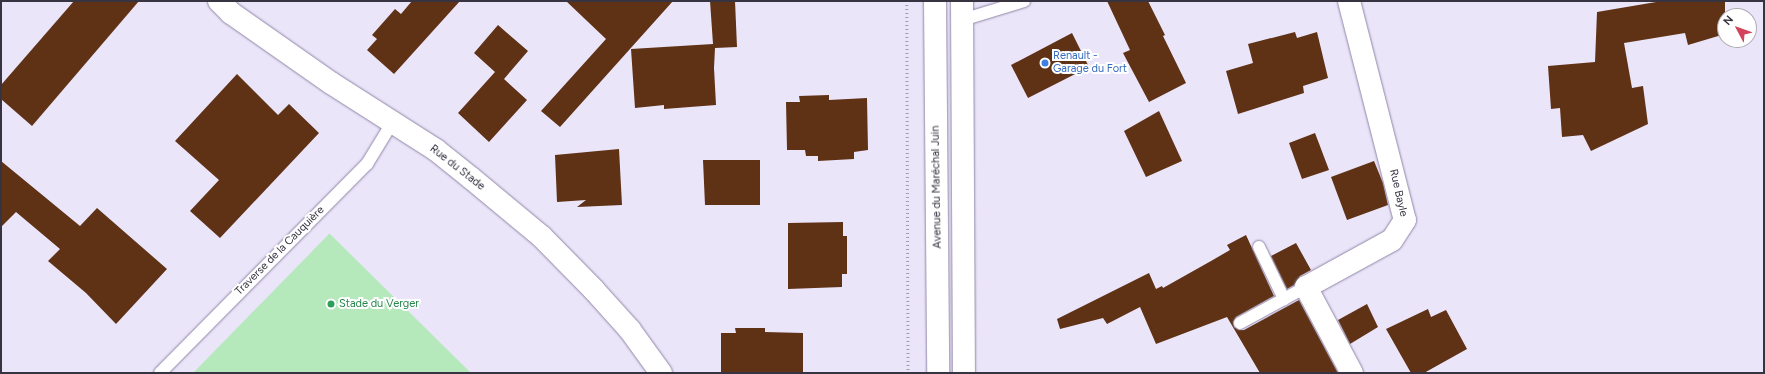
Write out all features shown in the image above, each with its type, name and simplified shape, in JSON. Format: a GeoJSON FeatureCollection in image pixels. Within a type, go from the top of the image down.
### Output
{"type":"FeatureCollection","features":[{"type":"Feature","properties":{"kind":"street","name":"Rue du Stade"},"geometry":{"type":"LineString","coordinates":[[219,1],[231,13],[392,123],[436,150],[542,238],[630,330],[661,373]]}},
{"type":"Feature","properties":{"kind":"street","name":"Avenue du Maréchal Juin"},"geometry":{"type":"LineString","coordinates":[[936,1],[938,373]]}},
{"type":"Feature","properties":{"kind":"street","name":"Rue Bayle"},"geometry":{"type":"LineString","coordinates":[[1306,287],[1392,240],[1406,220],[1349,1]]}},
{"type":"Feature","properties":{"kind":"street"},"geometry":{"type":"LineString","coordinates":[[962,10],[964,373]]}},
{"type":"Feature","properties":{"kind":"street"},"geometry":{"type":"LineString","coordinates":[[1306,287],[1352,373]]}},
{"type":"Feature","properties":{"kind":"lane"},"geometry":{"type":"LineString","coordinates":[[962,10],[1018,2]]}},
{"type":"Feature","properties":{"kind":"lane","name":"Traverse de la Cauquière"},"geometry":{"type":"LineString","coordinates":[[160,373],[367,164],[392,123]]}},
{"type":"Feature","properties":{"kind":"lane"},"geometry":{"type":"LineString","coordinates":[[1259,247],[1284,299]]}},
{"type":"Feature","properties":{"kind":"lane"},"geometry":{"type":"LineString","coordinates":[[1240,323],[1306,287]]}},
{"type":"Feature","properties":{"kind":"path"},"geometry":{"type":"LineString","coordinates":[[907,1],[908,373]]}},
{"type":"Feature","properties":{"kind":"green space","name":"Stade du Verger"},"geometry":{"type":"Polygon","coordinates":[[[330,234],[471,373],[193,373],[330,234]]]}},
{"type":"Feature","properties":{"kind":"building"},"geometry":{"type":"Polygon","coordinates":[[[74,1],[139,1],[32,126],[1,99],[1,85],[74,1]]]}},
{"type":"Feature","properties":{"kind":"building"},"geometry":{"type":"Polygon","coordinates":[[[412,1],[460,1],[394,74],[367,50],[377,39],[372,35],[395,9],[401,14],[412,1]]]}},
{"type":"Feature","properties":{"kind":"building"},"geometry":{"type":"Polygon","coordinates":[[[566,1],[673,1],[560,127],[541,111],[606,39],[566,1]]]}},
{"type":"Feature","properties":{"kind":"building"},"geometry":{"type":"Polygon","coordinates":[[[710,1],[735,1],[737,47],[715,48],[714,68],[716,105],[664,109],[664,105],[635,108],[631,49],[713,44],[710,1]]]}},
{"type":"Feature","properties":{"kind":"building"},"geometry":{"type":"Polygon","coordinates":[[[1107,1],[1148,1],[1186,83],[1149,102],[1123,53],[1130,50],[1107,1]]]}},
{"type":"Feature","properties":{"kind":"building"},"geometry":{"type":"Polygon","coordinates":[[[1662,1],[1725,1],[1725,8],[1717,8],[1717,36],[1688,45],[1685,33],[1624,43],[1632,88],[1643,86],[1648,124],[1591,151],[1583,135],[1562,137],[1560,108],[1551,109],[1548,66],[1595,62],[1597,12],[1662,1]]]}},
{"type":"Feature","properties":{"kind":"building"},"geometry":{"type":"Polygon","coordinates":[[[498,25],[528,51],[504,79],[527,100],[489,142],[458,113],[495,72],[474,53],[498,25]]]}},
{"type":"Feature","properties":{"kind":"building"},"geometry":{"type":"Polygon","coordinates":[[[1295,32],[1297,38],[1317,32],[1328,78],[1303,86],[1304,93],[1238,114],[1226,71],[1253,63],[1248,44],[1295,32]]]}},
{"type":"Feature","properties":{"kind":"building"},"geometry":{"type":"Polygon","coordinates":[[[1072,33],[1089,67],[1028,98],[1011,65],[1072,33]]]}},
{"type":"Feature","properties":{"kind":"building"},"geometry":{"type":"Polygon","coordinates":[[[237,74],[278,115],[289,104],[319,133],[220,238],[190,211],[219,180],[175,141],[237,74]]]}},
{"type":"Feature","properties":{"kind":"building"},"geometry":{"type":"Polygon","coordinates":[[[829,95],[829,100],[867,98],[868,150],[854,152],[854,159],[818,161],[818,156],[806,156],[805,150],[787,150],[786,102],[800,102],[799,96],[829,95]]]}},
{"type":"Feature","properties":{"kind":"building"},"geometry":{"type":"Polygon","coordinates":[[[1159,111],[1182,161],[1146,177],[1124,131],[1159,111]]]}},
{"type":"Feature","properties":{"kind":"building"},"geometry":{"type":"Polygon","coordinates":[[[1315,133],[1329,170],[1302,179],[1289,143],[1315,133]]]}},
{"type":"Feature","properties":{"kind":"building"},"geometry":{"type":"Polygon","coordinates":[[[619,149],[622,205],[577,207],[586,200],[557,202],[555,155],[619,149]]]}},
{"type":"Feature","properties":{"kind":"building"},"geometry":{"type":"Polygon","coordinates":[[[703,160],[760,160],[760,205],[705,205],[703,160]]]}},
{"type":"Feature","properties":{"kind":"building"},"geometry":{"type":"Polygon","coordinates":[[[1,161],[80,226],[97,208],[167,269],[116,324],[86,293],[48,261],[60,249],[16,212],[1,227],[1,161]]]}},
{"type":"Feature","properties":{"kind":"building"},"geometry":{"type":"Polygon","coordinates":[[[1374,161],[1383,183],[1388,205],[1347,220],[1331,177],[1374,161]]]}},
{"type":"Feature","properties":{"kind":"building"},"geometry":{"type":"Polygon","coordinates":[[[843,222],[843,236],[847,236],[847,274],[842,274],[842,287],[788,289],[788,223],[843,222]]]}},
{"type":"Feature","properties":{"kind":"building"},"geometry":{"type":"Polygon","coordinates":[[[1246,235],[1274,296],[1236,317],[1233,322],[1234,327],[1239,330],[1244,330],[1299,300],[1338,373],[1260,373],[1227,317],[1156,344],[1140,307],[1107,324],[1103,318],[1060,329],[1057,319],[1149,273],[1156,289],[1162,286],[1163,288],[1230,250],[1227,245],[1246,235]]]}},
{"type":"Feature","properties":{"kind":"building"},"geometry":{"type":"Polygon","coordinates":[[[1296,243],[1311,270],[1300,276],[1294,285],[1287,289],[1271,256],[1296,243]]]}},
{"type":"Feature","properties":{"kind":"building"},"geometry":{"type":"Polygon","coordinates":[[[1367,304],[1378,327],[1350,344],[1338,320],[1367,304]]]}},
{"type":"Feature","properties":{"kind":"building"},"geometry":{"type":"Polygon","coordinates":[[[1428,309],[1431,317],[1446,310],[1467,349],[1424,373],[1411,373],[1386,329],[1428,309]]]}},
{"type":"Feature","properties":{"kind":"building"},"geometry":{"type":"Polygon","coordinates":[[[735,328],[765,328],[765,332],[803,333],[803,373],[721,373],[721,333],[736,333],[735,328]]]}},
{"type":"Feature","properties":{"kind":"place","name":"Renault - Garage du Fort"},"geometry":{"type":"Point","coordinates":[1045,63]}},
{"type":"Feature","properties":{"kind":"place","name":"Stade du Verger"},"geometry":{"type":"Point","coordinates":[331,304]}}]}
